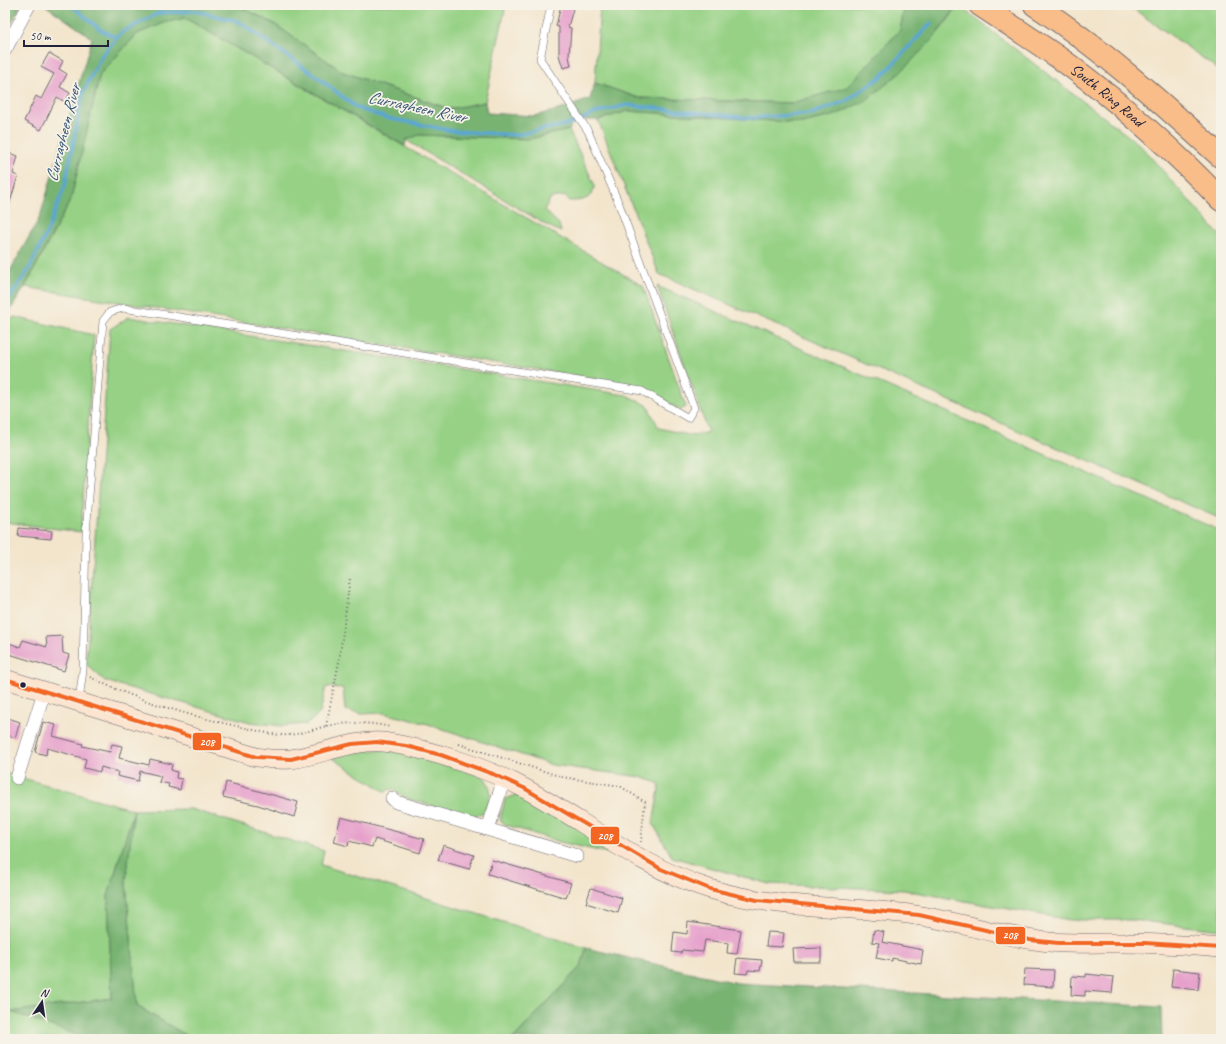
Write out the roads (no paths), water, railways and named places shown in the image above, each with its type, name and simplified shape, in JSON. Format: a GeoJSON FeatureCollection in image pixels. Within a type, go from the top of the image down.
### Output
{"type":"FeatureCollection","features":[{"type":"Feature","properties":{"kind":"highway","name":"South Ring Road"},"geometry":{"type":"LineString","coordinates":[[980,5],[1069,65],[1113,100],[1156,137],[1221,200]]}},
{"type":"Feature","properties":{"kind":"highway","name":"South Ring Road"},"geometry":{"type":"LineString","coordinates":[[1035,5],[1087,42],[1130,76],[1221,157]]}},
{"type":"Feature","properties":{"kind":"street"},"geometry":{"type":"LineString","coordinates":[[5,50],[29,5]]}},
{"type":"Feature","properties":{"kind":"street"},"geometry":{"type":"LineString","coordinates":[[5,679],[256,757],[274,760],[292,759],[338,747],[370,742],[387,742],[454,760],[504,779],[543,799],[659,868],[680,878],[710,889],[742,898],[932,917],[1009,936],[1050,942],[1138,943],[1221,948]]}},
{"type":"Feature","properties":{"kind":"street"},"geometry":{"type":"LineString","coordinates":[[17,778],[44,692]]}},
{"type":"Feature","properties":{"kind":"street"},"geometry":{"type":"LineString","coordinates":[[488,829],[504,779]]}},
{"type":"Feature","properties":{"kind":"street"},"geometry":{"type":"LineString","coordinates":[[392,798],[396,802],[577,856]]}},
{"type":"Feature","properties":{"kind":"lane"},"geometry":{"type":"LineString","coordinates":[[79,703],[83,670],[86,534],[103,321],[110,312],[123,308],[642,390],[688,418],[694,408],[619,204],[588,131],[540,59],[551,5]]}},
{"type":"Feature","properties":{"kind":"waterway"},"geometry":{"type":"LineString","coordinates":[[71,5],[101,30],[117,38]]}},
{"type":"Feature","properties":{"kind":"waterway","name":"Curragheen River"},"geometry":{"type":"LineString","coordinates":[[5,305],[29,269],[48,230],[65,185],[83,92],[102,55],[122,32],[159,13],[195,11],[238,21],[320,79],[357,108],[387,118],[453,131],[516,135],[574,123],[595,113],[627,105],[749,118],[811,114],[846,101],[882,76],[931,23]]}}]}
